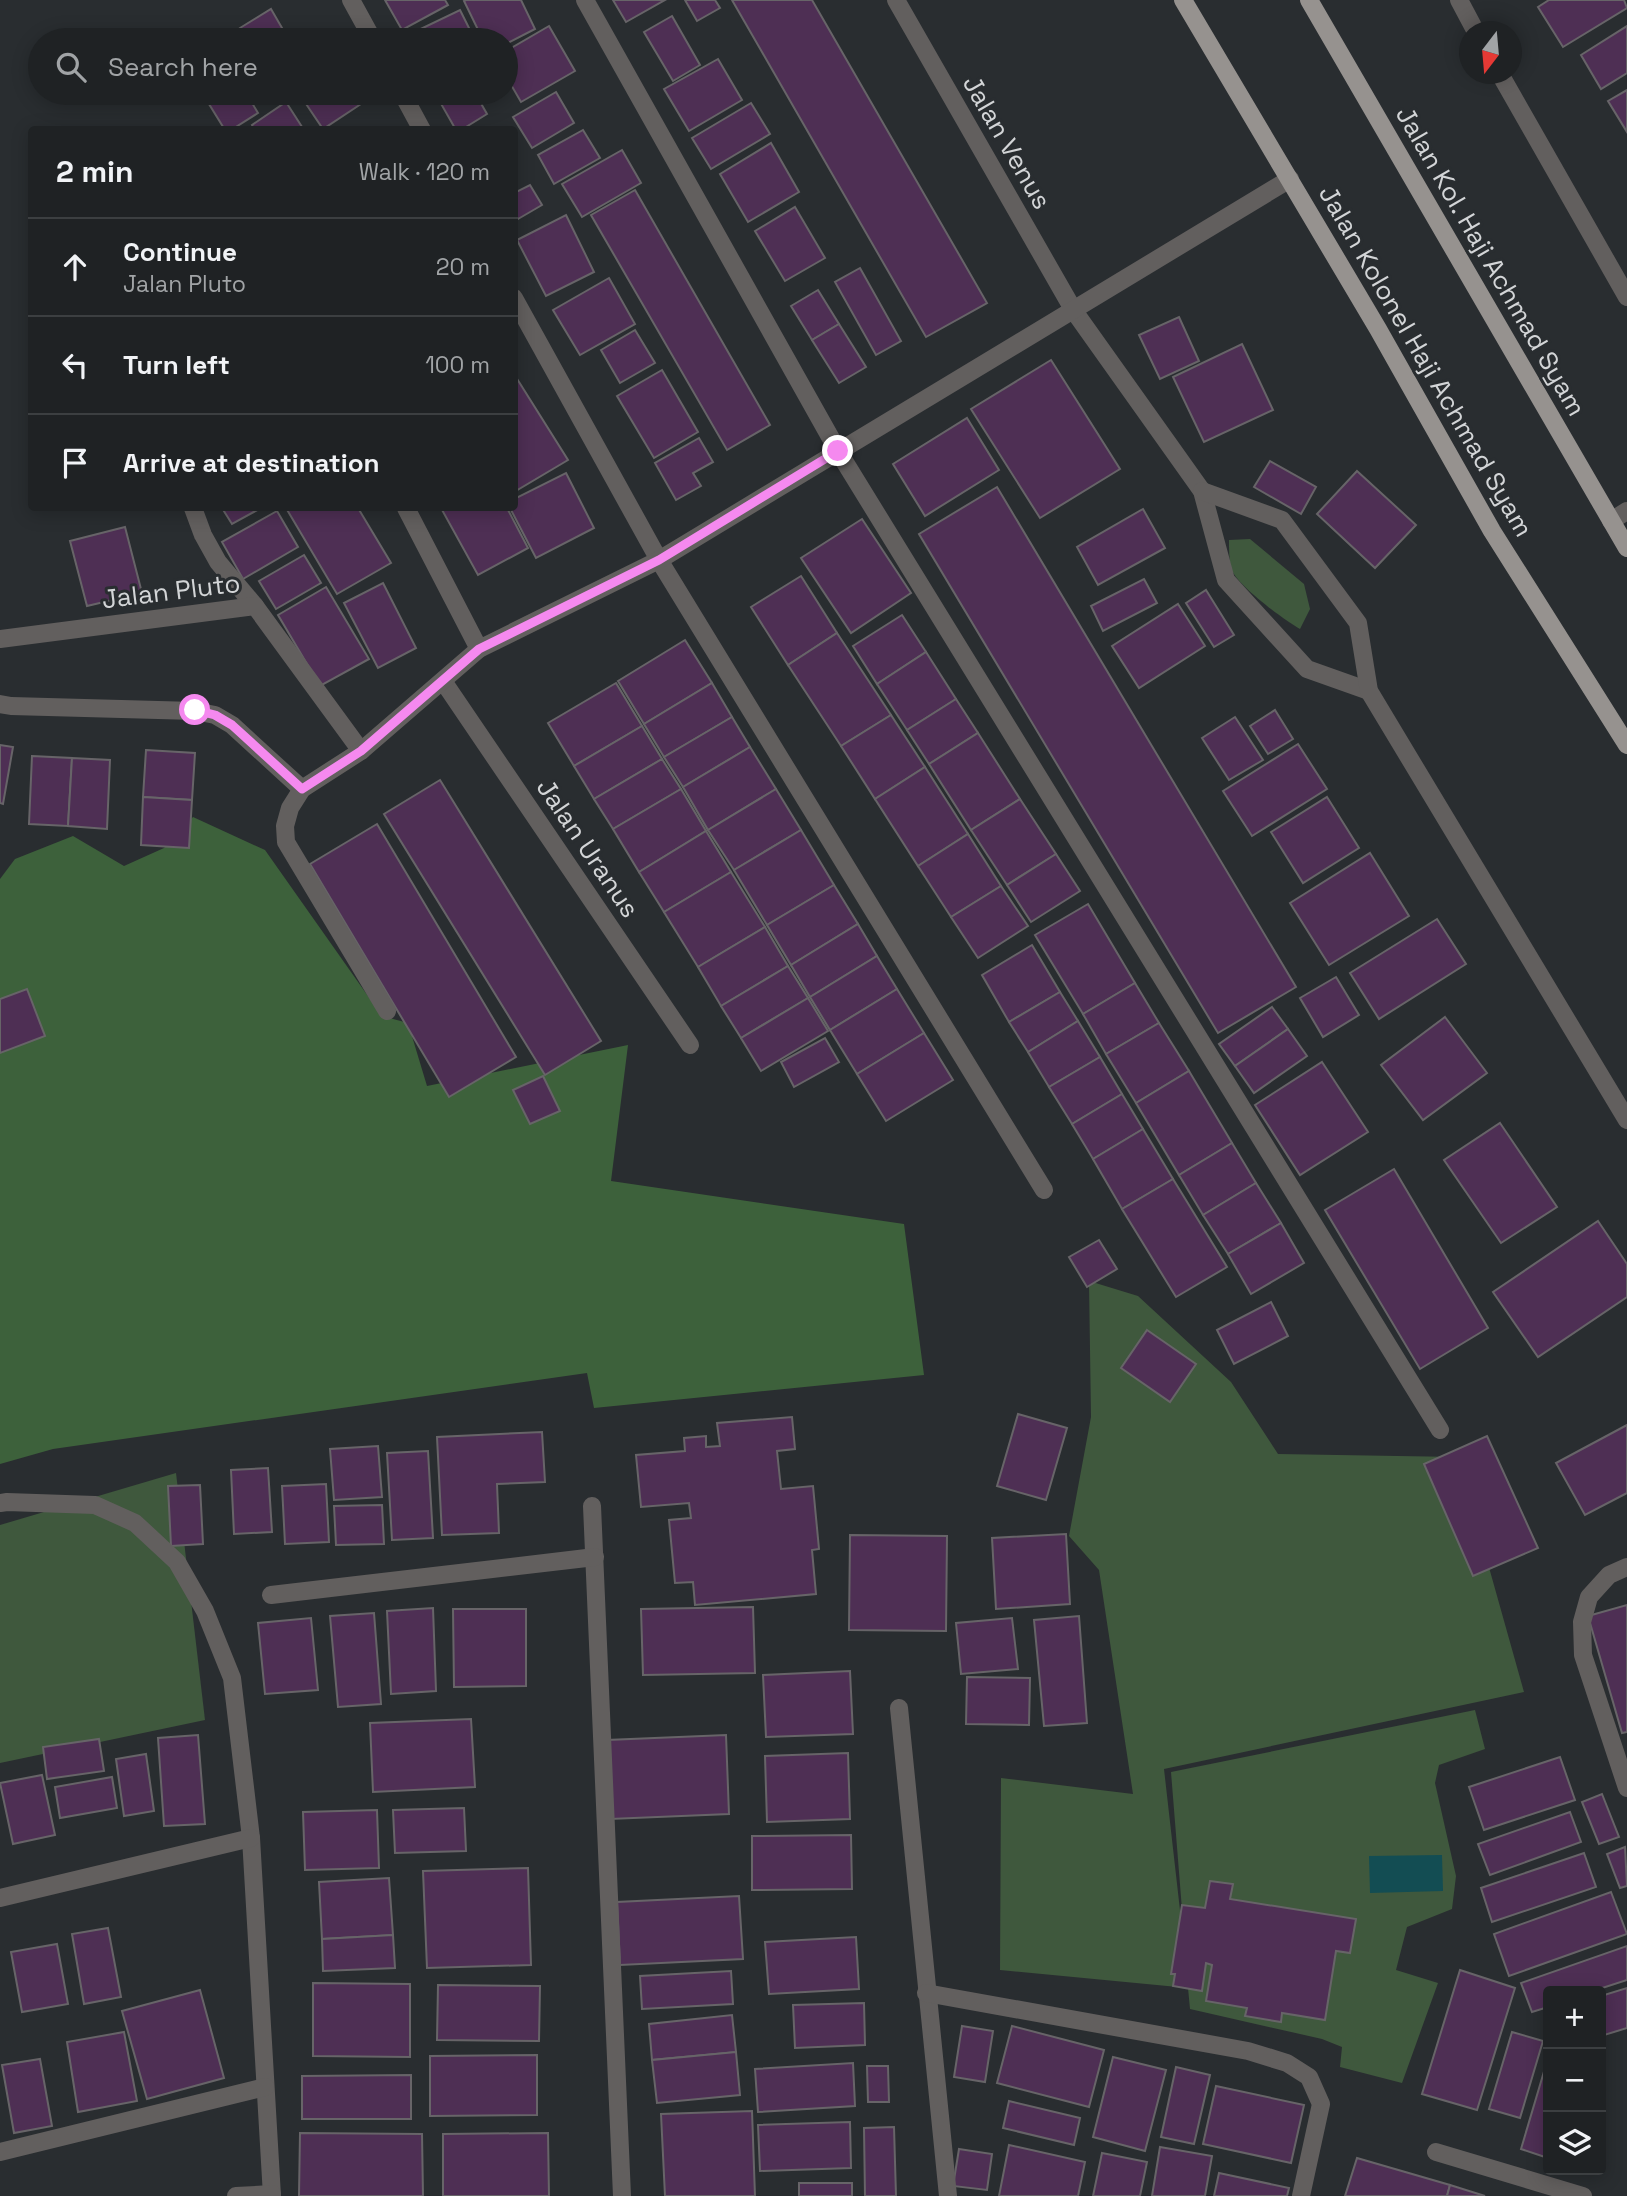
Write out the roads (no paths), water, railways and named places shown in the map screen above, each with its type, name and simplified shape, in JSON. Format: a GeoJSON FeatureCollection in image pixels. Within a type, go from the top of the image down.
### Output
{"type":"FeatureCollection","features":[{"type":"Feature","properties":{"kind":"main road","name":"Jalan Kolonel Haji Achmad Syam"},"geometry":{"type":"LineString","coordinates":[[1183,0],[1492,531],[1627,745]]}},
{"type":"Feature","properties":{"kind":"main road","name":"Jalan Kol. Haji Achmad Syam"},"geometry":{"type":"LineString","coordinates":[[1309,0],[1619,516],[1627,548]]}},
{"type":"Feature","properties":{"kind":"street"},"geometry":{"type":"LineString","coordinates":[[351,0],[366,28]]}},
{"type":"Feature","properties":{"kind":"street"},"geometry":{"type":"LineString","coordinates":[[585,0],[838,451],[1440,1430]]}},
{"type":"Feature","properties":{"kind":"street","name":"Jalan Venus"},"geometry":{"type":"LineString","coordinates":[[895,0],[1074,311],[1202,491]]}},
{"type":"Feature","properties":{"kind":"street"},"geometry":{"type":"LineString","coordinates":[[1459,0],[1470,21]]}},
{"type":"Feature","properties":{"kind":"street"},"geometry":{"type":"LineString","coordinates":[[1506,84],[1627,297]]}},
{"type":"Feature","properties":{"kind":"street"},"geometry":{"type":"LineString","coordinates":[[408,105],[420,126]]}},
{"type":"Feature","properties":{"kind":"street"},"geometry":{"type":"LineString","coordinates":[[387,1011],[286,842],[285,826],[290,808],[302,789],[361,751],[479,649],[659,560],[1290,180]]}},
{"type":"Feature","properties":{"kind":"street"},"geometry":{"type":"LineString","coordinates":[[518,305],[659,560],[1044,1191]]}},
{"type":"Feature","properties":{"kind":"street"},"geometry":{"type":"LineString","coordinates":[[1202,491],[1282,520],[1358,623],[1370,691],[1627,1121]]}},
{"type":"Feature","properties":{"kind":"street"},"geometry":{"type":"LineString","coordinates":[[1202,491],[1226,580],[1307,669],[1370,691]]}},
{"type":"Feature","properties":{"kind":"street"},"geometry":{"type":"LineString","coordinates":[[194,511],[203,535],[218,562],[255,606]]}},
{"type":"Feature","properties":{"kind":"street"},"geometry":{"type":"LineString","coordinates":[[408,511],[479,649]]}},
{"type":"Feature","properties":{"kind":"street","name":"Jalan Pluto"},"geometry":{"type":"LineString","coordinates":[[0,639],[255,606],[361,751]]}},
{"type":"Feature","properties":{"kind":"street","name":"Jalan Uranus"},"geometry":{"type":"LineString","coordinates":[[443,681],[691,1045]]}},
{"type":"Feature","properties":{"kind":"street"},"geometry":{"type":"LineString","coordinates":[[0,704],[195,710],[215,715],[232,725],[302,789]]}},
{"type":"Feature","properties":{"kind":"street"},"geometry":{"type":"LineString","coordinates":[[0,1503],[95,1505],[135,1523],[177,1562],[205,1611],[232,1678],[251,1838],[272,2195],[236,2196]]}},
{"type":"Feature","properties":{"kind":"street"},"geometry":{"type":"LineString","coordinates":[[592,1506],[622,2196]]}},
{"type":"Feature","properties":{"kind":"street"},"geometry":{"type":"LineString","coordinates":[[271,1595],[595,1557]]}},
{"type":"Feature","properties":{"kind":"street"},"geometry":{"type":"LineString","coordinates":[[1627,1567],[1609,1575],[1590,1597],[1581,1622],[1583,1655],[1627,1788]]}},
{"type":"Feature","properties":{"kind":"street"},"geometry":{"type":"LineString","coordinates":[[899,1708],[947,2196]]}},
{"type":"Feature","properties":{"kind":"street"},"geometry":{"type":"LineString","coordinates":[[0,1898],[251,1838]]}},
{"type":"Feature","properties":{"kind":"street"},"geometry":{"type":"LineString","coordinates":[[926,1993],[1248,2051],[1287,2063],[1309,2077],[1321,2104],[1301,2196]]}},
{"type":"Feature","properties":{"kind":"street"},"geometry":{"type":"LineString","coordinates":[[0,2152],[265,2087]]}},
{"type":"Feature","properties":{"kind":"street"},"geometry":{"type":"LineString","coordinates":[[1436,2152],[1583,2196]]}},
{"type":"Feature","properties":{"kind":"water"},"geometry":{"type":"Polygon","coordinates":[[[1442,1855],[1443,1891],[1370,1893],[1369,1856],[1442,1855]]]}}]}
